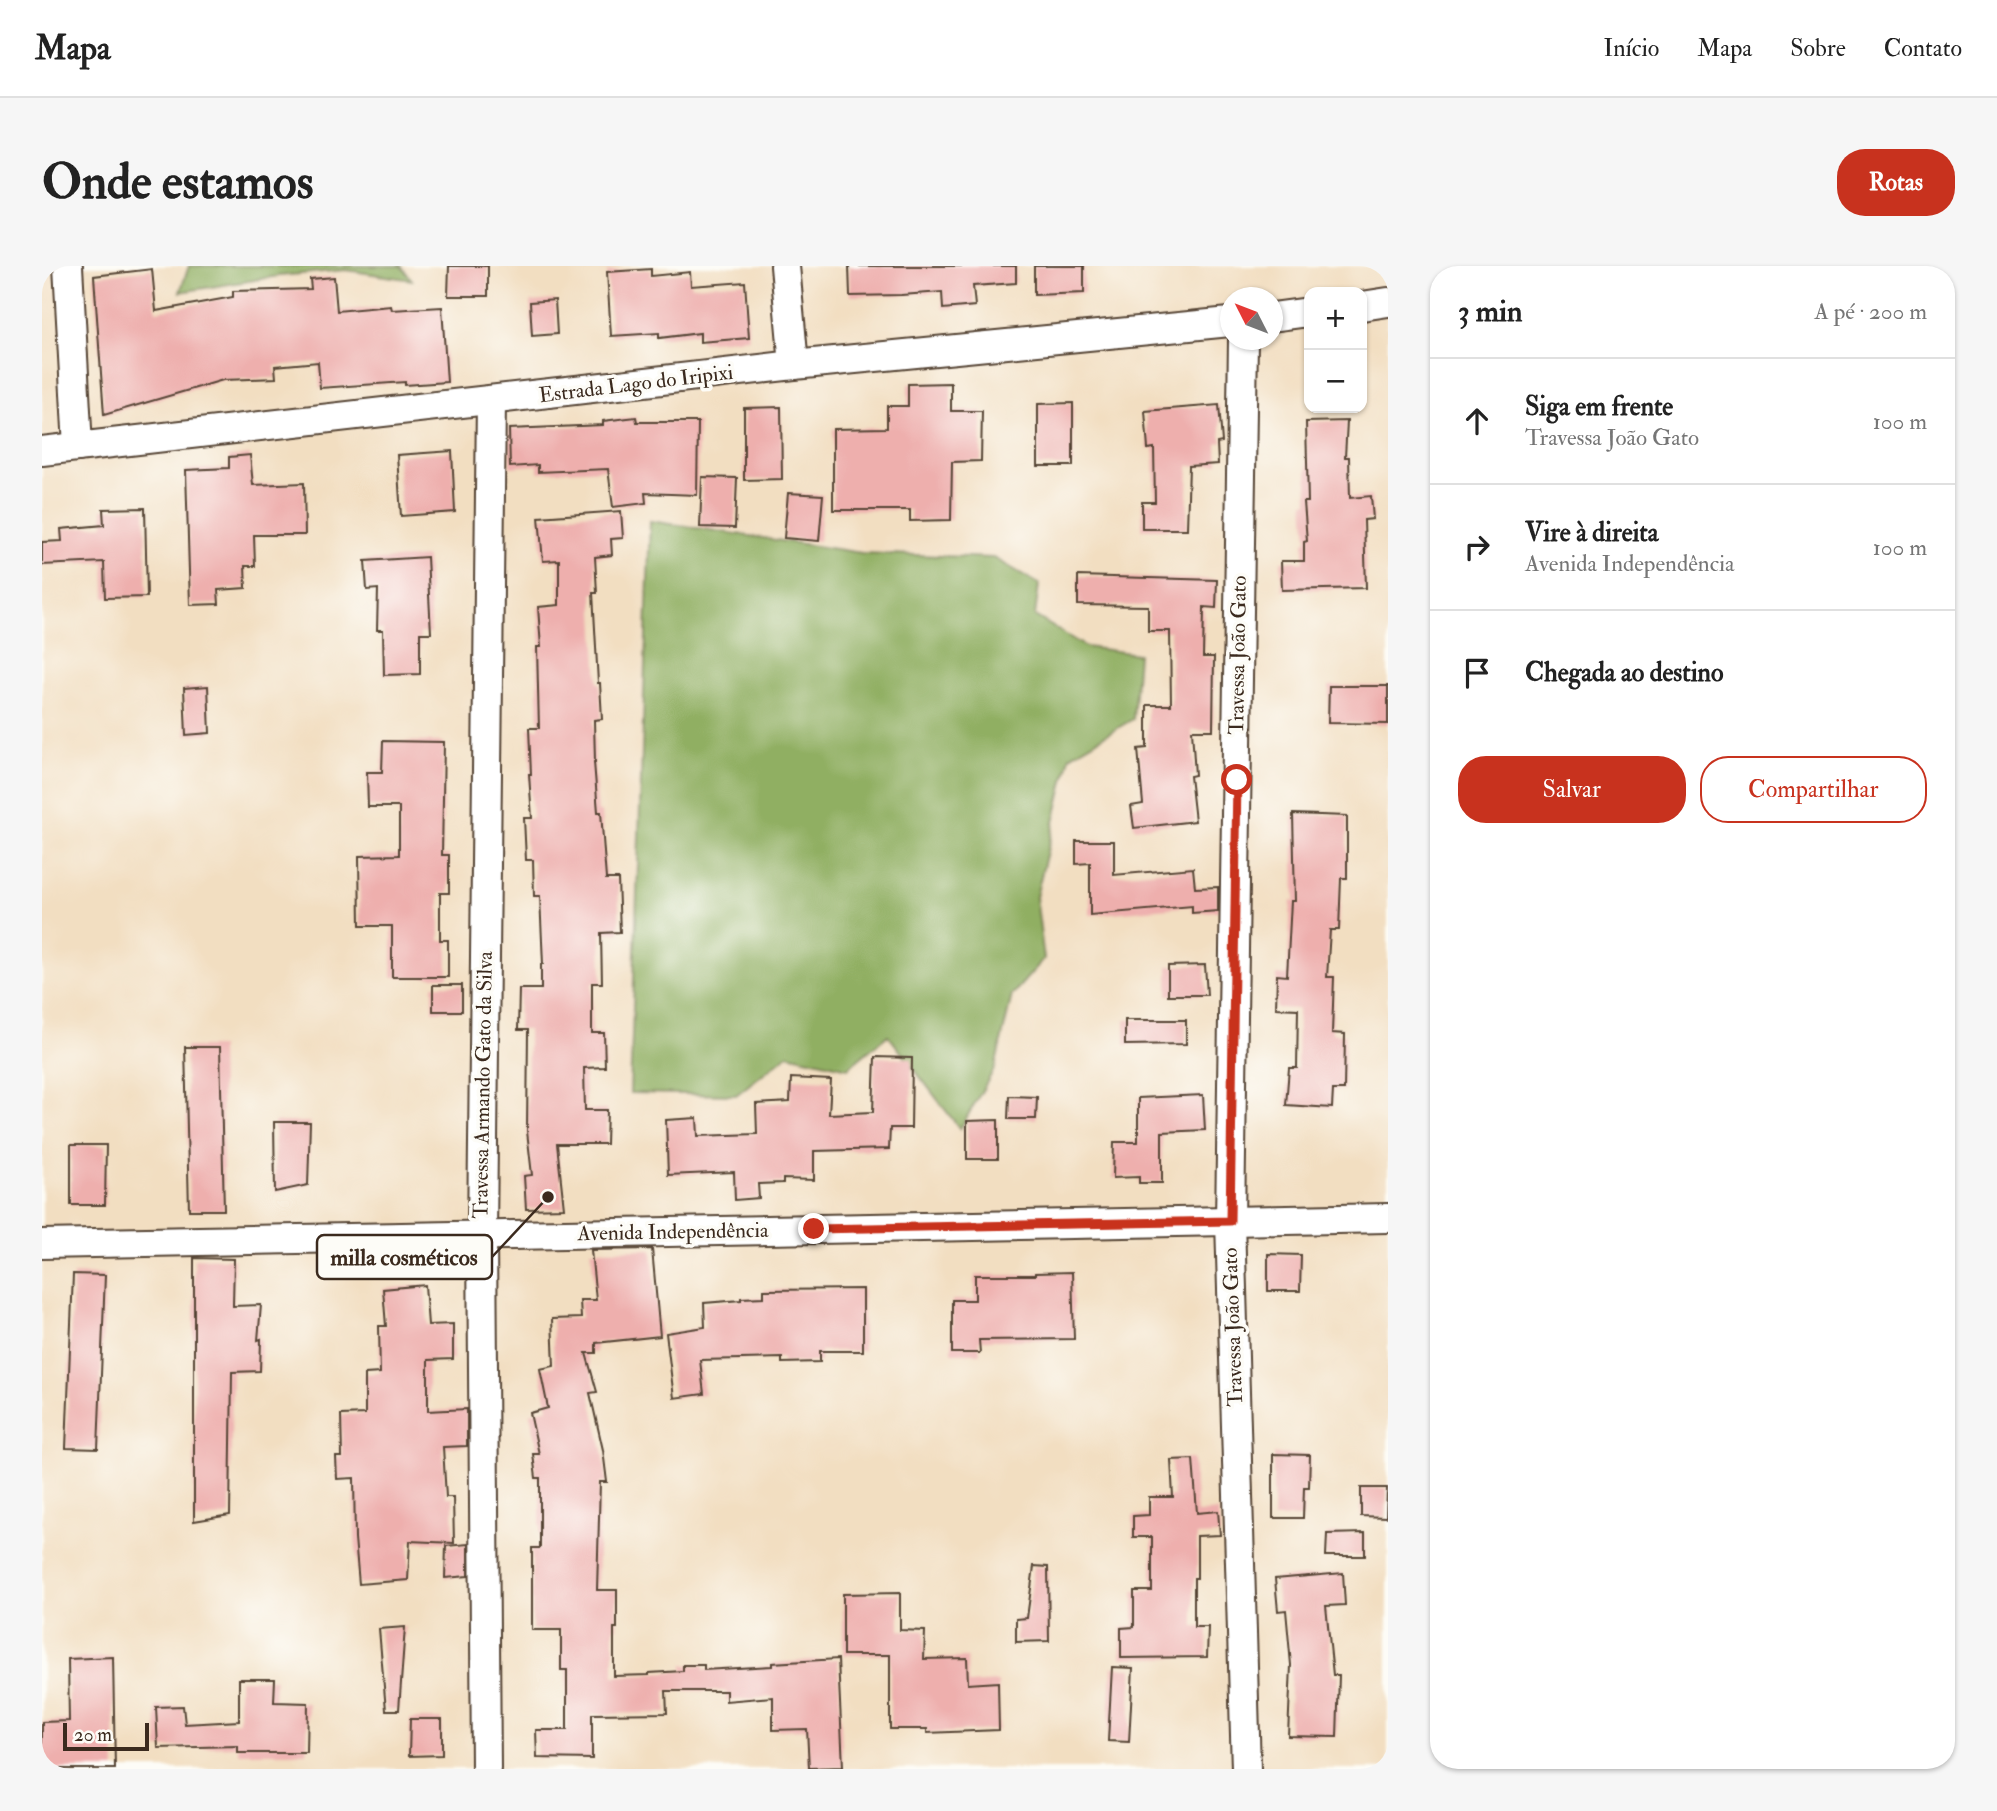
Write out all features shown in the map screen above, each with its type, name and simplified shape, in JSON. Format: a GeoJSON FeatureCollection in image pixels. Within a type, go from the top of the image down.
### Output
{"type":"FeatureCollection","features":[{"type":"Feature","properties":{"kind":"street"},"geometry":{"type":"LineString","coordinates":[[68,266],[78,446]]}},
{"type":"Feature","properties":{"kind":"street"},"geometry":{"type":"LineString","coordinates":[[785,266],[794,365]]}},
{"type":"Feature","properties":{"kind":"street"},"geometry":{"type":"LineString","coordinates":[[1367,305],[1388,302]]}},
{"type":"Feature","properties":{"kind":"street"},"geometry":{"type":"LineString","coordinates":[[1283,316],[1304,313]]}},
{"type":"Feature","properties":{"kind":"street","name":"Estrada Lago do Iripixi"},"geometry":{"type":"LineString","coordinates":[[42,451],[794,365],[1220,322]]}},
{"type":"Feature","properties":{"kind":"street","name":"Travessa João Gato"},"geometry":{"type":"LineString","coordinates":[[1243,350],[1230,1221],[1246,1769]]}},
{"type":"Feature","properties":{"kind":"street","name":"Travessa Armando Gato da Silva"},"geometry":{"type":"LineString","coordinates":[[486,1769],[482,1235],[491,400]]}},
{"type":"Feature","properties":{"kind":"street","name":"Avenida Independência"},"geometry":{"type":"LineString","coordinates":[[42,1244],[1388,1218]]}},
{"type":"Feature","properties":{"kind":"green space"},"geometry":{"type":"Polygon","coordinates":[[[189,266],[401,266],[412,280],[346,270],[279,276],[180,292],[189,266]]]}},
{"type":"Feature","properties":{"kind":"green space"},"geometry":{"type":"Polygon","coordinates":[[[650,521],[862,553],[994,558],[1039,584],[1035,616],[1086,647],[1138,654],[1133,719],[1070,756],[1036,897],[1044,959],[1012,995],[995,1068],[960,1129],[888,1035],[848,1068],[788,1054],[736,1095],[630,1093],[650,521]]]}},
{"type":"Feature","properties":{"kind":"building"},"geometry":{"type":"Polygon","coordinates":[[[449,266],[488,266],[488,296],[448,296],[449,266]]]}},
{"type":"Feature","properties":{"kind":"building"},"geometry":{"type":"Polygon","coordinates":[[[849,266],[1016,266],[1016,283],[973,286],[975,306],[943,309],[942,292],[850,296],[849,266]]]}},
{"type":"Feature","properties":{"kind":"building"},"geometry":{"type":"Polygon","coordinates":[[[1034,266],[1084,266],[1084,293],[1034,295],[1034,266]]]}},
{"type":"Feature","properties":{"kind":"building"},"geometry":{"type":"Polygon","coordinates":[[[152,269],[156,311],[233,297],[233,291],[311,289],[310,279],[334,277],[337,311],[391,306],[392,310],[442,307],[447,382],[320,388],[318,362],[275,366],[276,378],[223,380],[104,415],[94,276],[152,269]]]}},
{"type":"Feature","properties":{"kind":"building"},"geometry":{"type":"Polygon","coordinates":[[[651,269],[651,276],[690,272],[691,286],[745,282],[749,338],[700,342],[700,333],[659,338],[659,333],[611,336],[607,272],[651,269]]]}},
{"type":"Feature","properties":{"kind":"building"},"geometry":{"type":"Polygon","coordinates":[[[555,300],[557,334],[532,336],[530,302],[555,300]]]}},
{"type":"Feature","properties":{"kind":"building"},"geometry":{"type":"Polygon","coordinates":[[[951,383],[951,411],[982,411],[981,461],[952,462],[951,520],[910,521],[910,510],[833,510],[833,429],[887,428],[887,406],[908,406],[908,384],[951,383]]]}},
{"type":"Feature","properties":{"kind":"building"},"geometry":{"type":"Polygon","coordinates":[[[1073,403],[1073,466],[1038,466],[1038,404],[1073,403]]]}},
{"type":"Feature","properties":{"kind":"building"},"geometry":{"type":"Polygon","coordinates":[[[1219,405],[1222,442],[1217,443],[1218,464],[1189,466],[1187,529],[1142,529],[1142,502],[1155,502],[1154,448],[1148,449],[1145,411],[1219,405]]]}},
{"type":"Feature","properties":{"kind":"building"},"geometry":{"type":"Polygon","coordinates":[[[781,407],[782,479],[744,480],[744,408],[781,407]]]}},
{"type":"Feature","properties":{"kind":"building"},"geometry":{"type":"Polygon","coordinates":[[[636,417],[637,422],[698,422],[697,495],[645,493],[646,503],[613,507],[608,469],[538,472],[538,465],[510,467],[509,429],[603,425],[603,421],[636,417]]]}},
{"type":"Feature","properties":{"kind":"building"},"geometry":{"type":"Polygon","coordinates":[[[1347,421],[1345,457],[1349,457],[1350,498],[1371,496],[1373,519],[1364,520],[1366,588],[1282,590],[1281,561],[1304,561],[1304,542],[1307,541],[1304,502],[1308,502],[1306,422],[1347,421]]]}},
{"type":"Feature","properties":{"kind":"building"},"geometry":{"type":"Polygon","coordinates":[[[452,451],[455,512],[401,516],[397,455],[452,451]]]}},
{"type":"Feature","properties":{"kind":"building"},"geometry":{"type":"Polygon","coordinates":[[[250,455],[253,485],[304,483],[305,535],[254,535],[255,566],[245,566],[246,588],[218,590],[219,604],[190,605],[186,470],[229,468],[229,457],[250,455]]]}},
{"type":"Feature","properties":{"kind":"building"},"geometry":{"type":"Polygon","coordinates":[[[702,477],[737,478],[735,528],[700,527],[702,477]]]}},
{"type":"Feature","properties":{"kind":"building"},"geometry":{"type":"Polygon","coordinates":[[[788,493],[823,495],[819,541],[784,538],[788,493]]]}},
{"type":"Feature","properties":{"kind":"building"},"geometry":{"type":"Polygon","coordinates":[[[145,508],[147,597],[105,598],[104,562],[42,565],[42,542],[62,541],[61,529],[104,525],[103,509],[145,508]]]}},
{"type":"Feature","properties":{"kind":"building"},"geometry":{"type":"Polygon","coordinates":[[[621,511],[623,538],[611,539],[612,555],[595,557],[597,593],[593,593],[602,719],[594,720],[594,762],[606,879],[618,879],[620,932],[601,933],[602,983],[592,983],[592,1033],[604,1033],[605,1067],[584,1068],[585,1110],[607,1110],[606,1144],[557,1144],[564,1208],[526,1209],[524,1176],[532,1175],[527,1131],[528,1030],[518,1030],[519,989],[541,989],[543,964],[540,896],[534,896],[533,860],[526,860],[524,818],[532,818],[529,728],[539,728],[537,647],[541,647],[538,607],[559,605],[559,560],[543,561],[539,517],[621,511]]]}},
{"type":"Feature","properties":{"kind":"building"},"geometry":{"type":"Polygon","coordinates":[[[427,557],[431,633],[420,633],[420,674],[384,675],[383,630],[377,630],[378,589],[367,590],[365,561],[427,557]]]}},
{"type":"Feature","properties":{"kind":"building"},"geometry":{"type":"Polygon","coordinates":[[[1078,576],[1217,580],[1216,608],[1204,607],[1203,657],[1214,657],[1213,730],[1192,730],[1195,775],[1190,776],[1195,821],[1134,828],[1131,806],[1143,804],[1138,749],[1147,748],[1147,705],[1171,705],[1170,631],[1148,631],[1148,606],[1078,605],[1078,576]]]}},
{"type":"Feature","properties":{"kind":"building"},"geometry":{"type":"Polygon","coordinates":[[[208,686],[210,733],[186,735],[184,688],[208,686]]]}},
{"type":"Feature","properties":{"kind":"building"},"geometry":{"type":"Polygon","coordinates":[[[1329,686],[1388,686],[1388,724],[1328,723],[1329,686]]]}},
{"type":"Feature","properties":{"kind":"building"},"geometry":{"type":"Polygon","coordinates":[[[383,741],[444,742],[442,855],[449,855],[449,893],[440,893],[440,940],[448,940],[448,977],[392,977],[392,926],[360,926],[359,856],[399,855],[399,807],[368,807],[367,772],[382,772],[383,741]]]}},
{"type":"Feature","properties":{"kind":"building"},"geometry":{"type":"Polygon","coordinates":[[[1293,814],[1347,816],[1347,878],[1341,878],[1339,930],[1330,930],[1327,977],[1334,977],[1332,1033],[1345,1034],[1344,1090],[1333,1090],[1332,1108],[1286,1105],[1289,1068],[1297,1068],[1298,1009],[1276,1008],[1277,975],[1287,976],[1291,901],[1295,901],[1293,814]]]}},
{"type":"Feature","properties":{"kind":"building"},"geometry":{"type":"Polygon","coordinates":[[[1076,841],[1114,841],[1114,875],[1193,868],[1195,888],[1218,887],[1218,911],[1192,913],[1192,906],[1090,915],[1090,863],[1076,864],[1076,841]]]}},
{"type":"Feature","properties":{"kind":"building"},"geometry":{"type":"Polygon","coordinates":[[[1205,965],[1207,995],[1168,995],[1168,966],[1205,965]]]}},
{"type":"Feature","properties":{"kind":"building"},"geometry":{"type":"Polygon","coordinates":[[[433,985],[462,985],[462,1011],[433,1011],[433,985]]]}},
{"type":"Feature","properties":{"kind":"building"},"geometry":{"type":"Polygon","coordinates":[[[1125,1020],[1186,1020],[1186,1044],[1125,1045],[1125,1020]]]}},
{"type":"Feature","properties":{"kind":"building"},"geometry":{"type":"Polygon","coordinates":[[[185,1047],[220,1047],[224,1210],[189,1210],[185,1047]]]}},
{"type":"Feature","properties":{"kind":"building"},"geometry":{"type":"Polygon","coordinates":[[[875,1057],[912,1058],[911,1128],[890,1128],[889,1149],[814,1151],[814,1180],[783,1179],[783,1183],[758,1184],[759,1198],[735,1200],[734,1172],[668,1175],[666,1120],[697,1118],[698,1136],[757,1134],[756,1104],[790,1102],[791,1078],[831,1080],[829,1114],[873,1112],[875,1057]]]}},
{"type":"Feature","properties":{"kind":"building"},"geometry":{"type":"Polygon","coordinates":[[[1203,1095],[1205,1130],[1162,1132],[1162,1183],[1139,1183],[1139,1177],[1113,1178],[1114,1142],[1138,1142],[1138,1098],[1203,1095]]]}},
{"type":"Feature","properties":{"kind":"building"},"geometry":{"type":"Polygon","coordinates":[[[1009,1096],[1037,1097],[1036,1119],[1008,1119],[1009,1096]]]}},
{"type":"Feature","properties":{"kind":"building"},"geometry":{"type":"Polygon","coordinates":[[[998,1120],[998,1159],[967,1159],[967,1121],[998,1120]]]}},
{"type":"Feature","properties":{"kind":"building"},"geometry":{"type":"Polygon","coordinates":[[[274,1122],[310,1122],[308,1185],[275,1192],[274,1122]]]}},
{"type":"Feature","properties":{"kind":"building"},"geometry":{"type":"Polygon","coordinates":[[[71,1145],[106,1145],[105,1205],[71,1205],[71,1145]]]}},
{"type":"Feature","properties":{"kind":"building"},"geometry":{"type":"Polygon","coordinates":[[[652,1249],[660,1336],[596,1343],[596,1353],[586,1353],[597,1392],[590,1393],[607,1482],[600,1482],[597,1590],[617,1590],[614,1676],[683,1671],[683,1665],[704,1665],[704,1670],[838,1659],[843,1767],[809,1768],[807,1729],[773,1730],[773,1697],[726,1701],[726,1691],[666,1691],[667,1713],[592,1714],[592,1759],[537,1758],[536,1730],[567,1730],[567,1670],[561,1670],[561,1630],[532,1630],[532,1548],[540,1548],[540,1478],[536,1478],[533,1454],[539,1454],[530,1413],[548,1408],[540,1369],[554,1366],[552,1319],[581,1318],[580,1300],[596,1300],[591,1250],[652,1249]]]}},
{"type":"Feature","properties":{"kind":"building"},"geometry":{"type":"Polygon","coordinates":[[[1268,1254],[1301,1255],[1300,1291],[1268,1291],[1268,1254]]]}},
{"type":"Feature","properties":{"kind":"building"},"geometry":{"type":"Polygon","coordinates":[[[194,1258],[234,1259],[233,1306],[261,1305],[258,1340],[261,1339],[260,1371],[232,1372],[230,1515],[194,1521],[194,1258]]]}},
{"type":"Feature","properties":{"kind":"building"},"geometry":{"type":"Polygon","coordinates":[[[1072,1272],[1074,1339],[979,1340],[980,1353],[952,1353],[952,1300],[975,1300],[975,1275],[1072,1272]]]}},
{"type":"Feature","properties":{"kind":"building"},"geometry":{"type":"Polygon","coordinates":[[[73,1274],[105,1275],[98,1449],[66,1448],[73,1274]]]}},
{"type":"Feature","properties":{"kind":"building"},"geometry":{"type":"Polygon","coordinates":[[[425,1285],[428,1325],[453,1324],[453,1359],[428,1360],[428,1411],[467,1409],[467,1446],[443,1447],[446,1497],[453,1497],[454,1543],[410,1541],[408,1580],[359,1584],[354,1478],[337,1479],[336,1457],[342,1457],[341,1415],[365,1414],[365,1374],[380,1373],[379,1326],[386,1326],[383,1289],[425,1285]]]}},
{"type":"Feature","properties":{"kind":"building"},"geometry":{"type":"Polygon","coordinates":[[[863,1289],[863,1351],[820,1351],[820,1362],[782,1363],[782,1358],[700,1360],[704,1394],[674,1398],[666,1333],[705,1327],[704,1303],[764,1297],[764,1290],[863,1289]]]}},
{"type":"Feature","properties":{"kind":"building"},"geometry":{"type":"Polygon","coordinates":[[[1273,1454],[1310,1455],[1309,1487],[1304,1487],[1303,1518],[1273,1518],[1273,1454]]]}},
{"type":"Feature","properties":{"kind":"building"},"geometry":{"type":"Polygon","coordinates":[[[1193,1459],[1197,1513],[1218,1511],[1220,1535],[1197,1536],[1194,1627],[1208,1627],[1207,1657],[1121,1658],[1121,1628],[1134,1627],[1134,1591],[1152,1591],[1152,1537],[1133,1537],[1133,1516],[1149,1515],[1149,1497],[1173,1497],[1171,1460],[1193,1459]]]}},
{"type":"Feature","properties":{"kind":"building"},"geometry":{"type":"Polygon","coordinates":[[[1361,1488],[1387,1488],[1386,1517],[1361,1516],[1361,1488]]]}},
{"type":"Feature","properties":{"kind":"building"},"geometry":{"type":"Polygon","coordinates":[[[1365,1533],[1365,1556],[1326,1556],[1327,1534],[1365,1533]]]}},
{"type":"Feature","properties":{"kind":"building"},"geometry":{"type":"Polygon","coordinates":[[[468,1544],[468,1576],[445,1578],[446,1546],[468,1544]]]}},
{"type":"Feature","properties":{"kind":"building"},"geometry":{"type":"Polygon","coordinates":[[[1034,1566],[1048,1567],[1049,1641],[1016,1642],[1016,1619],[1027,1618],[1034,1566]]]}},
{"type":"Feature","properties":{"kind":"building"},"geometry":{"type":"Polygon","coordinates":[[[1343,1573],[1345,1605],[1326,1606],[1333,1675],[1339,1675],[1337,1737],[1288,1736],[1291,1665],[1286,1610],[1278,1611],[1275,1579],[1343,1573]]]}},
{"type":"Feature","properties":{"kind":"building"},"geometry":{"type":"Polygon","coordinates":[[[900,1593],[900,1630],[925,1631],[924,1659],[967,1658],[968,1684],[998,1682],[999,1730],[927,1733],[927,1729],[890,1729],[890,1655],[843,1655],[843,1594],[900,1593]]]}},
{"type":"Feature","properties":{"kind":"building"},"geometry":{"type":"Polygon","coordinates":[[[405,1627],[399,1710],[386,1710],[379,1629],[405,1627]]]}},
{"type":"Feature","properties":{"kind":"building"},"geometry":{"type":"Polygon","coordinates":[[[113,1657],[115,1769],[42,1769],[42,1722],[69,1721],[68,1659],[113,1657]]]}},
{"type":"Feature","properties":{"kind":"building"},"geometry":{"type":"Polygon","coordinates":[[[1112,1667],[1133,1668],[1129,1742],[1108,1741],[1112,1667]]]}},
{"type":"Feature","properties":{"kind":"building"},"geometry":{"type":"Polygon","coordinates":[[[239,1679],[275,1679],[274,1702],[308,1703],[307,1753],[238,1753],[238,1746],[158,1748],[156,1707],[183,1706],[185,1724],[239,1721],[239,1679]]]}},
{"type":"Feature","properties":{"kind":"building"},"geometry":{"type":"Polygon","coordinates":[[[410,1719],[442,1719],[442,1755],[409,1756],[410,1719]]]}},
{"type":"Feature","properties":{"kind":"place","name":"milla cosméticos"},"geometry":{"type":"Point","coordinates":[548,1197]}},
{"type":"Feature","properties":{"kind":"route"},"geometry":{"type":"LineString","coordinates":[[814,1229],[1230,1221],[1237,780]]}}]}
